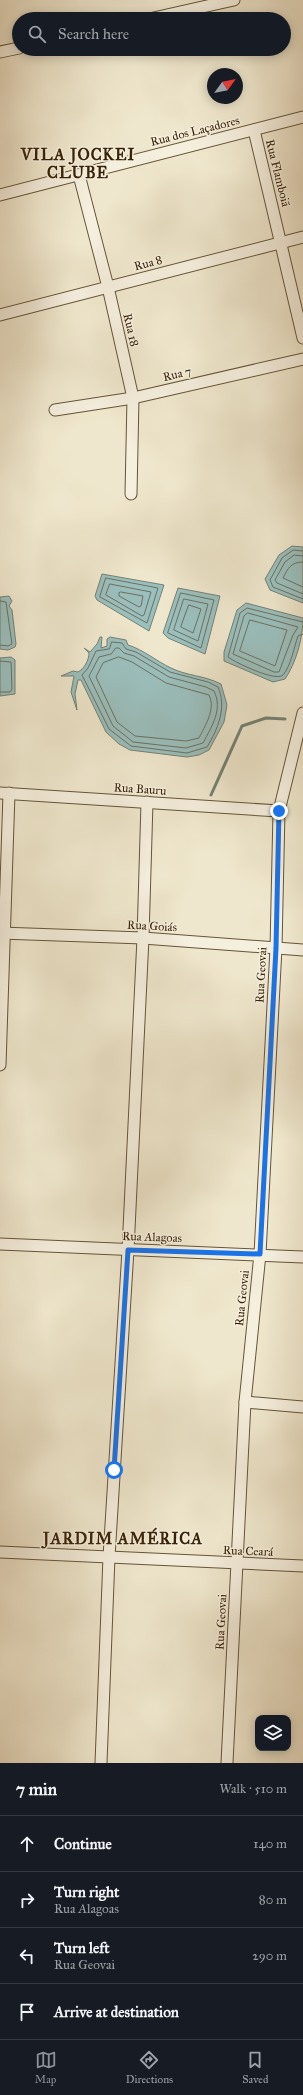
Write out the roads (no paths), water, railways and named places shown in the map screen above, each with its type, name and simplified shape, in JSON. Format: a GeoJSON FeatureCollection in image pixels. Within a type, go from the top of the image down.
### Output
{"type":"FeatureCollection","features":[{"type":"Feature","properties":{"kind":"street"},"geometry":{"type":"LineString","coordinates":[[180,12],[234,0]]}},
{"type":"Feature","properties":{"kind":"street"},"geometry":{"type":"LineString","coordinates":[[0,52],[12,49]]}},
{"type":"Feature","properties":{"kind":"street","name":"Rua dos Laçadores"},"geometry":{"type":"LineString","coordinates":[[0,195],[303,117]]}},
{"type":"Feature","properties":{"kind":"street","name":"Rua Flamboiã"},"geometry":{"type":"LineString","coordinates":[[254,130],[303,338]]}},
{"type":"Feature","properties":{"kind":"street","name":"Rua 18"},"geometry":{"type":"LineString","coordinates":[[79,175],[108,287],[133,398],[131,494]]}},
{"type":"Feature","properties":{"kind":"street","name":"Rua 8"},"geometry":{"type":"LineString","coordinates":[[0,315],[303,237]]}},
{"type":"Feature","properties":{"kind":"street","name":"Rua 7"},"geometry":{"type":"LineString","coordinates":[[55,410],[133,398],[303,359]]}},
{"type":"Feature","properties":{"kind":"street","name":"Rua Geovai"},"geometry":{"type":"LineString","coordinates":[[227,1763],[245,1402],[260,1254],[276,948],[279,811],[303,712]]}},
{"type":"Feature","properties":{"kind":"street"},"geometry":{"type":"LineString","coordinates":[[0,1065],[4,793]]}},
{"type":"Feature","properties":{"kind":"street","name":"Rua Bauru"},"geometry":{"type":"LineString","coordinates":[[4,793],[279,811]]}},
{"type":"Feature","properties":{"kind":"street"},"geometry":{"type":"LineString","coordinates":[[101,1763],[109,1558],[128,1250],[143,938],[147,802]]}},
{"type":"Feature","properties":{"kind":"street","name":"Rua Goiás"},"geometry":{"type":"LineString","coordinates":[[2,933],[143,938],[303,950]]}},
{"type":"Feature","properties":{"kind":"street","name":"Rua Alagoas"},"geometry":{"type":"LineString","coordinates":[[0,1244],[303,1257]]}},
{"type":"Feature","properties":{"kind":"street"},"geometry":{"type":"LineString","coordinates":[[245,1402],[303,1408]]}},
{"type":"Feature","properties":{"kind":"street","name":"Rua Ceará"},"geometry":{"type":"LineString","coordinates":[[0,1552],[303,1566]]}},
{"type":"Feature","properties":{"kind":"water"},"geometry":{"type":"Polygon","coordinates":[[[292,546],[303,547],[303,603],[270,590],[265,579],[279,555],[292,546]]]}},
{"type":"Feature","properties":{"kind":"water"},"geometry":{"type":"Polygon","coordinates":[[[102,574],[164,585],[149,631],[97,600],[95,596],[102,574]]]}},
{"type":"Feature","properties":{"kind":"water"},"geometry":{"type":"Polygon","coordinates":[[[178,588],[220,596],[205,654],[168,638],[163,633],[178,588]]]}},
{"type":"Feature","properties":{"kind":"water"},"geometry":{"type":"Polygon","coordinates":[[[9,596],[12,601],[9,606],[12,610],[16,644],[15,647],[8,650],[0,649],[0,597],[9,596]]]}},
{"type":"Feature","properties":{"kind":"water"},"geometry":{"type":"Polygon","coordinates":[[[246,603],[303,618],[302,634],[298,650],[285,679],[273,682],[224,661],[224,652],[237,610],[246,603]]]}},
{"type":"Feature","properties":{"kind":"water"},"geometry":{"type":"Polygon","coordinates":[[[100,637],[102,637],[101,648],[107,646],[107,639],[110,637],[126,640],[128,645],[171,668],[221,684],[227,705],[224,722],[209,750],[199,755],[187,757],[130,750],[119,744],[106,732],[81,680],[78,680],[75,694],[77,710],[71,692],[74,676],[61,676],[73,671],[78,672],[84,667],[89,653],[84,648],[90,652],[97,644],[100,637]]]}},
{"type":"Feature","properties":{"kind":"water"},"geometry":{"type":"Polygon","coordinates":[[[11,657],[15,660],[15,694],[0,696],[0,658],[11,657]]]}},
{"type":"Feature","properties":{"kind":"waterway"},"geometry":{"type":"LineString","coordinates":[[211,795],[242,726],[266,718],[285,719]]}},
{"type":"Feature","properties":{"kind":"district","name":"VILA JOCKEI CLUBE"},"geometry":{"type":"Point","coordinates":[78,163]}},
{"type":"Feature","properties":{"kind":"district","name":"JARDIM AMÉRICA"},"geometry":{"type":"Point","coordinates":[123,1538]}}]}
